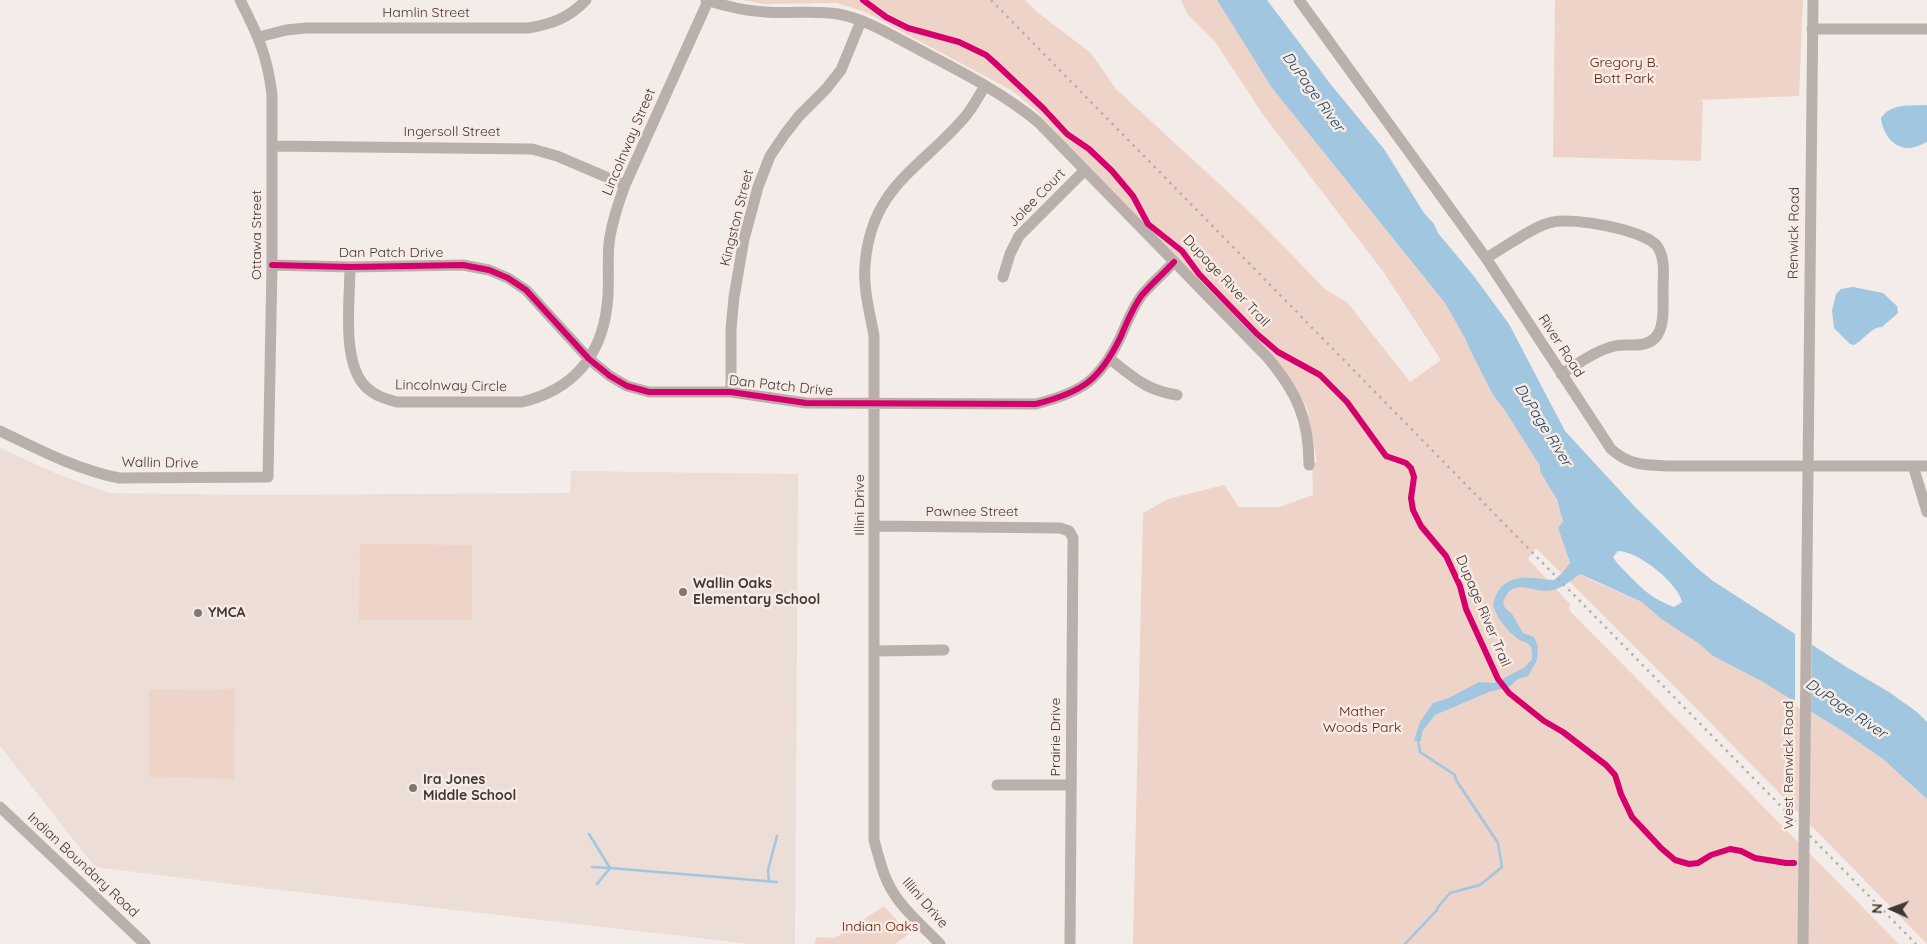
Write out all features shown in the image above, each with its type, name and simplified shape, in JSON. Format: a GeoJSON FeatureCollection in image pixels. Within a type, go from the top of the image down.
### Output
{"type":"FeatureCollection","features":[{"type":"Feature","properties":{"kind":"street","name":"Ottawa Street"},"geometry":{"type":"LineString","coordinates":[[240,0],[259,37],[268,67],[272,94],[272,265],[268,477]]}},
{"type":"Feature","properties":{"kind":"street","name":"Hamlin Street"},"geometry":{"type":"LineString","coordinates":[[259,37],[286,30],[306,28],[528,28],[551,24],[569,16],[586,0]]}},
{"type":"Feature","properties":{"kind":"street"},"geometry":{"type":"LineString","coordinates":[[707,0],[748,10],[839,14],[861,21],[887,32],[1016,104],[1038,122],[1268,358],[1282,375],[1302,413],[1309,439],[1309,465]]}},
{"type":"Feature","properties":{"kind":"street","name":"Lincolnway Street"},"geometry":{"type":"LineString","coordinates":[[589,359],[604,323],[608,305],[609,243],[615,213],[625,185],[707,0]]}},
{"type":"Feature","properties":{"kind":"street","name":"River Road"},"geometry":{"type":"LineString","coordinates":[[1299,0],[1486,258],[1611,449],[1622,459],[1652,466],[1927,466]]}},
{"type":"Feature","properties":{"kind":"street","name":"Renwick Road"},"geometry":{"type":"LineString","coordinates":[[1807,467],[1813,0]]}},
{"type":"Feature","properties":{"kind":"street","name":"Kingston Street"},"geometry":{"type":"LineString","coordinates":[[731,392],[731,328],[734,297],[744,239],[758,187],[770,156],[785,134],[799,116],[826,90],[842,70],[861,21]]}},
{"type":"Feature","properties":{"kind":"street"},"geometry":{"type":"LineString","coordinates":[[1812,28],[1927,29]]}},
{"type":"Feature","properties":{"kind":"street","name":"Illini Drive"},"geometry":{"type":"LineString","coordinates":[[940,944],[902,904],[888,883],[874,840],[874,336],[865,285],[864,264],[877,216],[887,196],[899,181],[964,118],[985,86]]}},
{"type":"Feature","properties":{"kind":"street","name":"Ingersoll Street"},"geometry":{"type":"LineString","coordinates":[[272,146],[532,149],[557,156],[625,185]]}},
{"type":"Feature","properties":{"kind":"street","name":"Jolee Court"},"geometry":{"type":"LineString","coordinates":[[1003,277],[1010,254],[1019,236],[1085,170]]}},
{"type":"Feature","properties":{"kind":"street"},"geometry":{"type":"LineString","coordinates":[[1486,258],[1536,229],[1552,222],[1571,220],[1634,232],[1647,237],[1658,246],[1662,257],[1663,298],[1661,329],[1654,339],[1646,344],[1617,345],[1605,349],[1562,374]]}},
{"type":"Feature","properties":{"kind":"street","name":"Dan Patch Drive"},"geometry":{"type":"LineString","coordinates":[[272,265],[350,267],[463,265],[489,270],[508,278],[526,290],[589,359],[610,376],[627,386],[649,392],[731,392],[806,403],[874,405],[1036,404],[1057,399],[1081,388],[1110,359],[1142,296],[1174,262]]}},
{"type":"Feature","properties":{"kind":"street","name":"Lincolnway Circle"},"geometry":{"type":"LineString","coordinates":[[350,267],[350,359],[356,374],[365,387],[378,396],[397,402],[522,402],[541,398],[563,386],[576,375],[589,359]]}},
{"type":"Feature","properties":{"kind":"street"},"geometry":{"type":"LineString","coordinates":[[1110,359],[1142,384],[1160,392],[1177,395]]}},
{"type":"Feature","properties":{"kind":"street","name":"Wallin Drive"},"geometry":{"type":"LineString","coordinates":[[0,431],[73,464],[119,478],[268,477]]}},
{"type":"Feature","properties":{"kind":"street"},"geometry":{"type":"LineString","coordinates":[[1913,466],[1927,512]]}},
{"type":"Feature","properties":{"kind":"street","name":"West Renwick Road"},"geometry":{"type":"LineString","coordinates":[[1802,944],[1807,467]]}},
{"type":"Feature","properties":{"kind":"street","name":"Pawnee Street"},"geometry":{"type":"LineString","coordinates":[[875,526],[1060,528],[1069,530]]}},
{"type":"Feature","properties":{"kind":"street","name":"Prairie Drive"},"geometry":{"type":"LineString","coordinates":[[1069,530],[1073,538],[1070,944]]}},
{"type":"Feature","properties":{"kind":"street"},"geometry":{"type":"LineString","coordinates":[[874,651],[944,650]]}},
{"type":"Feature","properties":{"kind":"street"},"geometry":{"type":"LineString","coordinates":[[997,785],[1071,785]]}},
{"type":"Feature","properties":{"kind":"street","name":"Indian Boundary Road"},"geometry":{"type":"LineString","coordinates":[[0,807],[145,944]]}},
{"type":"Feature","properties":{"kind":"shaded area"},"geometry":{"type":"Polygon","coordinates":[[[0,448],[57,474],[109,493],[253,495],[570,493],[571,471],[798,474],[795,944],[751,944],[95,867],[0,746],[0,448]]]}},
{"type":"Feature","properties":{"kind":"green space","name":"Mather Woods Park"},"geometry":{"type":"Polygon","coordinates":[[[743,0],[1025,0],[1037,12],[1091,53],[1116,89],[1253,215],[1325,289],[1348,303],[1410,382],[1441,360],[1382,270],[1264,116],[1216,43],[1188,15],[1181,0],[1217,0],[1272,88],[1445,303],[1466,340],[1493,395],[1540,466],[1560,508],[1563,521],[1558,528],[1572,570],[1642,602],[1660,618],[1698,643],[1713,656],[1763,682],[1844,732],[1883,759],[1927,799],[1927,944],[1536,548],[1528,559],[1570,604],[1569,610],[1899,944],[1133,944],[1143,513],[1168,499],[1224,485],[1239,507],[1279,507],[1313,495],[1312,462],[1317,462],[1307,407],[1271,355],[1075,155],[1046,121],[1011,90],[865,12],[837,3],[764,4],[743,0]]]}},
{"type":"Feature","properties":{"kind":"green space","name":"Gregory B. Bott Park"},"geometry":{"type":"Polygon","coordinates":[[[1555,0],[1803,0],[1799,96],[1699,100],[1703,101],[1701,161],[1553,157],[1555,0]]]}},
{"type":"Feature","properties":{"kind":"green space"},"geometry":{"type":"Polygon","coordinates":[[[360,544],[472,545],[472,620],[359,620],[360,544]]]}},
{"type":"Feature","properties":{"kind":"green space"},"geometry":{"type":"Polygon","coordinates":[[[235,689],[234,779],[149,777],[149,690],[235,689]]]}},
{"type":"Feature","properties":{"kind":"green space","name":"Indian Oaks"},"geometry":{"type":"Polygon","coordinates":[[[884,906],[909,934],[895,944],[815,944],[816,937],[835,938],[884,906]]]}},
{"type":"Feature","properties":{"kind":"water","name":"DuPage River"},"geometry":{"type":"Polygon","coordinates":[[[1217,0],[1267,0],[1332,86],[1384,149],[1424,213],[1434,224],[1438,233],[1473,275],[1509,324],[1565,431],[1636,508],[1697,568],[1713,581],[1848,668],[1889,692],[1917,712],[1927,722],[1927,799],[1883,759],[1844,732],[1763,682],[1713,656],[1698,643],[1660,618],[1642,602],[1580,574],[1563,586],[1553,590],[1546,591],[1518,587],[1512,589],[1507,594],[1503,603],[1505,608],[1512,614],[1523,633],[1534,637],[1538,647],[1537,660],[1528,676],[1518,679],[1509,687],[1489,692],[1435,715],[1422,732],[1421,741],[1414,741],[1420,722],[1433,703],[1449,698],[1479,682],[1494,683],[1503,679],[1525,667],[1532,659],[1531,647],[1515,636],[1504,625],[1496,612],[1494,601],[1499,590],[1510,581],[1524,578],[1554,580],[1562,573],[1570,563],[1558,528],[1563,521],[1557,500],[1540,471],[1540,466],[1493,395],[1466,340],[1445,303],[1272,88],[1217,0]],[[1618,551],[1613,557],[1643,589],[1657,599],[1674,607],[1682,602],[1673,586],[1656,569],[1626,552],[1618,551]]]}},
{"type":"Feature","properties":{"kind":"water"},"geometry":{"type":"Polygon","coordinates":[[[1927,105],[1927,142],[1913,148],[1905,148],[1894,143],[1887,135],[1882,124],[1881,118],[1885,113],[1901,106],[1927,105]]]}},
{"type":"Feature","properties":{"kind":"water"},"geometry":{"type":"Polygon","coordinates":[[[1853,287],[1883,293],[1897,306],[1898,313],[1882,327],[1874,329],[1854,345],[1850,344],[1834,328],[1832,311],[1836,294],[1841,289],[1853,287]]]}},
{"type":"Feature","properties":{"kind":"pier"},"geometry":{"type":"Polygon","coordinates":[[[1795,631],[1812,642],[1811,715],[1795,705],[1795,631]]]}},
{"type":"Feature","properties":{"kind":"waterway"},"geometry":{"type":"LineString","coordinates":[[1405,944],[1450,893],[1480,885],[1502,867],[1498,843],[1456,780],[1455,775],[1420,752],[1418,740]]}},
{"type":"Feature","properties":{"kind":"waterway"},"geometry":{"type":"LineString","coordinates":[[589,834],[610,868],[777,882]]}},
{"type":"Feature","properties":{"kind":"waterway"},"geometry":{"type":"LineString","coordinates":[[769,882],[768,870],[777,836]]}},
{"type":"Feature","properties":{"kind":"waterway"},"geometry":{"type":"LineString","coordinates":[[592,867],[610,868]]}},
{"type":"Feature","properties":{"kind":"waterway"},"geometry":{"type":"LineString","coordinates":[[597,884],[610,868]]}},
{"type":"Feature","properties":{"kind":"railway"},"geometry":{"type":"LineString","coordinates":[[991,0],[1916,944]]}},
{"type":"Feature","properties":{"kind":"cycle path","name":"Dupage River Trail"},"geometry":{"type":"LineString","coordinates":[[863,0],[886,17],[908,28],[959,42],[986,55],[1043,108],[1067,134],[1089,149],[1112,171],[1133,196],[1148,224],[1182,251],[1199,274],[1257,334],[1278,352],[1320,375],[1347,402],[1386,456],[1406,463],[1411,468],[1414,477],[1411,498],[1413,510],[1421,526],[1446,556],[1460,586],[1466,609],[1498,679],[1509,693],[1544,721],[1563,732],[1606,765],[1615,775],[1621,794],[1632,817],[1661,848],[1675,860],[1689,864],[1698,863],[1711,855],[1730,849],[1741,851],[1755,858],[1794,863]]}},
{"type":"Feature","properties":{"kind":"cycle path"},"geometry":{"type":"LineString","coordinates":[[272,265],[350,267],[463,265],[489,270],[508,278],[526,290],[589,359],[610,376],[627,386],[649,392],[731,392],[806,403],[1036,404],[1078,389],[1097,374],[1113,351],[1142,295],[1174,262]]}},
{"type":"Feature","properties":{"kind":"place","name":"Wallin Oaks Elementary School"},"geometry":{"type":"Point","coordinates":[683,592]}},
{"type":"Feature","properties":{"kind":"place","name":"YMCA"},"geometry":{"type":"Point","coordinates":[198,613]}},
{"type":"Feature","properties":{"kind":"place","name":"Ira Jones Middle School"},"geometry":{"type":"Point","coordinates":[413,788]}}]}
